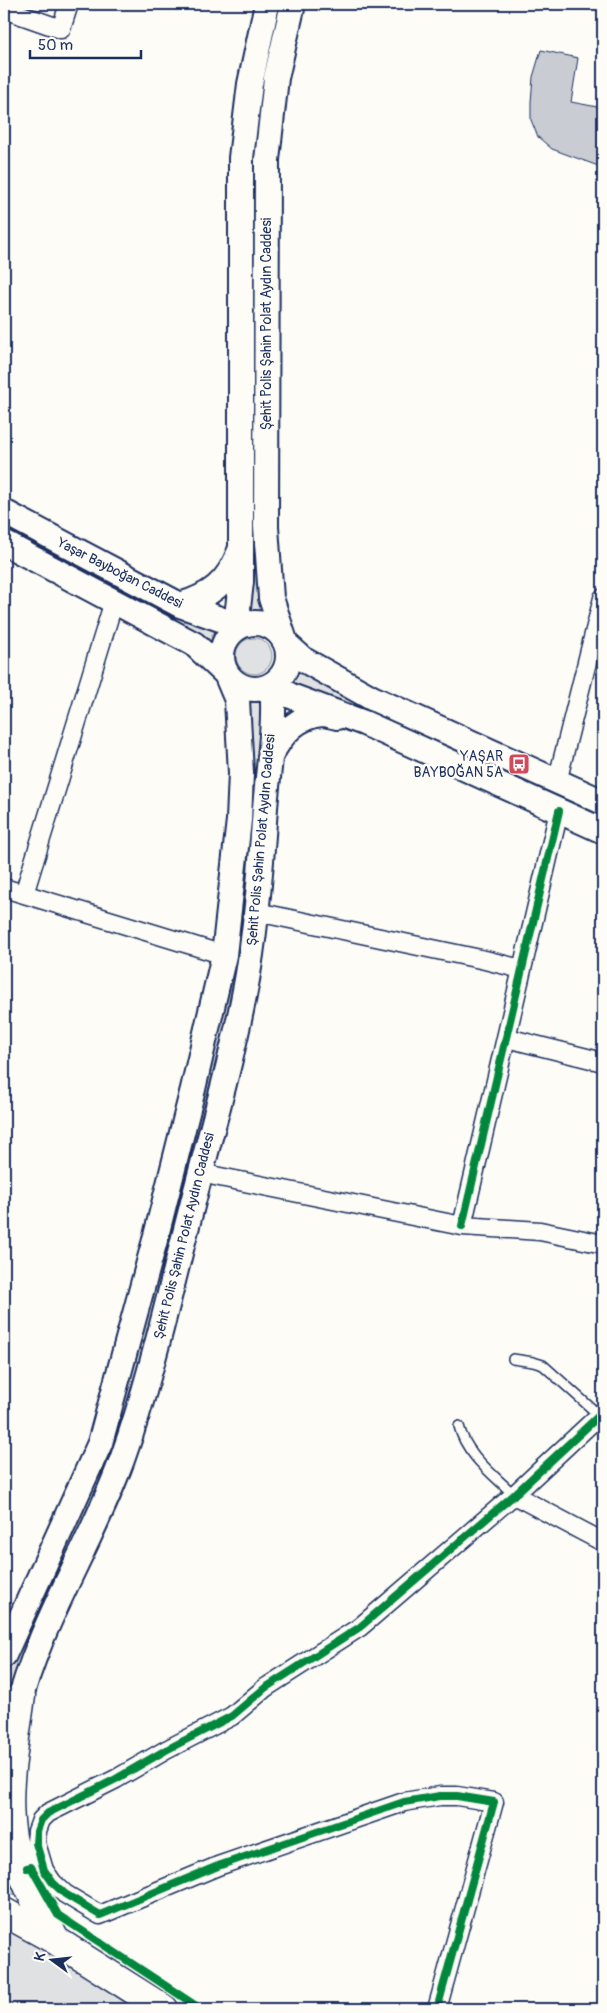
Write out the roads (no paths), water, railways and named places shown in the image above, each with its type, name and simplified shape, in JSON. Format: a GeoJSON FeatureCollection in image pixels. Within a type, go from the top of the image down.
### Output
{"type":"FeatureCollection","features":[{"type":"Feature","properties":{"kind":"main road","name":"Şehit Polis Şahin Polat Aydın Caddesi"},"geometry":{"type":"LineString","coordinates":[[240,626],[238,608],[241,582],[242,158],[250,84],[267,4]]}},
{"type":"Feature","properties":{"kind":"main road","name":"Şehit Polis Şahin Polat Aydın Caddesi"},"geometry":{"type":"LineString","coordinates":[[286,644],[271,598],[266,527],[267,168],[276,78],[293,4]]}},
{"type":"Feature","properties":{"kind":"main road","name":"Yaşar Bayboğan Caddesi"},"geometry":{"type":"LineString","coordinates":[[4,512],[180,605],[240,626]]}},
{"type":"Feature","properties":{"kind":"main road","name":"Yaşar Bayboğan Caddesi"},"geometry":{"type":"LineString","coordinates":[[4,543],[194,644],[226,674]]}},
{"type":"Feature","properties":{"kind":"main road"},"geometry":{"type":"LineString","coordinates":[[180,605],[206,595],[226,579],[234,569],[241,547]]}},
{"type":"Feature","properties":{"kind":"main road"},"geometry":{"type":"LineString","coordinates":[[286,644],[287,667],[281,677],[272,685],[263,689],[252,690],[242,688],[226,674],[222,664],[221,653],[224,643],[230,634],[240,626],[260,623],[271,627],[280,634],[286,644],[304,660],[372,698],[603,802]]}},
{"type":"Feature","properties":{"kind":"main road","name":"Şehit Polis Şahin Polat Aydın Caddesi"},"geometry":{"type":"LineString","coordinates":[[5,1648],[100,1443],[194,1089],[224,955],[236,865],[241,774],[237,700],[226,674]]}},
{"type":"Feature","properties":{"kind":"main road","name":"Şehit Polis Şahin Polat Aydın Caddesi"},"geometry":{"type":"LineString","coordinates":[[4,1765],[21,1696],[52,1616],[99,1518],[123,1458],[142,1396],[234,1038],[247,976],[257,912],[274,704],[272,685]]}},
{"type":"Feature","properties":{"kind":"main road"},"geometry":{"type":"LineString","coordinates":[[272,685],[290,696],[364,724],[603,831]]}},
{"type":"Feature","properties":{"kind":"main road"},"geometry":{"type":"LineString","coordinates":[[268,761],[278,741],[299,721],[322,714],[364,724]]}},
{"type":"Feature","properties":{"kind":"main road"},"geometry":{"type":"LineString","coordinates":[[21,1696],[8,1790],[12,1838],[21,1869],[55,1940]]}},
{"type":"Feature","properties":{"kind":"main road"},"geometry":{"type":"LineString","coordinates":[[4,1912],[55,1940],[164,2009]]}},
{"type":"Feature","properties":{"kind":"street"},"geometry":{"type":"LineString","coordinates":[[4,9],[61,29],[69,4]]}},
{"type":"Feature","properties":{"kind":"street"},"geometry":{"type":"LineString","coordinates":[[557,782],[603,598]]}},
{"type":"Feature","properties":{"kind":"street"},"geometry":{"type":"LineString","coordinates":[[24,894],[114,601]]}},
{"type":"Feature","properties":{"kind":"street"},"geometry":{"type":"LineString","coordinates":[[462,1226],[559,811]]}},
{"type":"Feature","properties":{"kind":"street"},"geometry":{"type":"LineString","coordinates":[[4,888],[224,955]]}},
{"type":"Feature","properties":{"kind":"street"},"geometry":{"type":"LineString","coordinates":[[257,912],[521,969]]}},
{"type":"Feature","properties":{"kind":"street"},"geometry":{"type":"LineString","coordinates":[[507,1038],[603,1062]]}},
{"type":"Feature","properties":{"kind":"street"},"geometry":{"type":"LineString","coordinates":[[200,1173],[462,1226],[540,1231],[603,1244]]}},
{"type":"Feature","properties":{"kind":"street"},"geometry":{"type":"LineString","coordinates":[[437,2009],[494,1802],[457,1796],[440,1796],[404,1802],[218,1866],[100,1915],[65,1894],[53,1883],[44,1870],[39,1857],[36,1843],[37,1831],[41,1820],[56,1808],[116,1779],[166,1750],[232,1716],[265,1688],[360,1627],[514,1495],[601,1414]]}},
{"type":"Feature","properties":{"kind":"street"},"geometry":{"type":"LineString","coordinates":[[514,1495],[603,1542]]}},
{"type":"Feature","properties":{"kind":"lane"},"geometry":{"type":"LineString","coordinates":[[513,1359],[533,1362],[543,1366],[601,1414]]}},
{"type":"Feature","properties":{"kind":"lane"},"geometry":{"type":"LineString","coordinates":[[458,1426],[464,1442],[514,1495]]}},
{"type":"Feature","properties":{"kind":"place","name":"YAŞAR BAYBOĞAN 5A"},"geometry":{"type":"Point","coordinates":[519,764]}}]}
